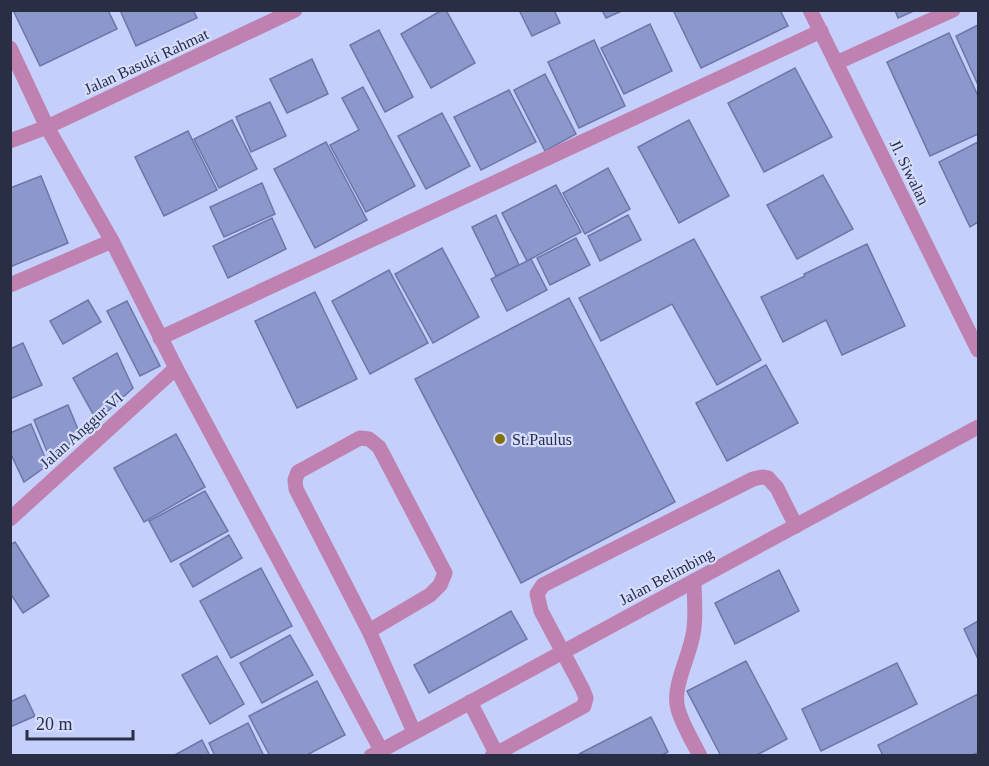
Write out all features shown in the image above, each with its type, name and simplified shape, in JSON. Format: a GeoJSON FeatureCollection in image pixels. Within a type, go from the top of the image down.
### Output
{"type":"FeatureCollection","features":[{"type":"Feature","properties":{"kind":"street","name":"Jalan Basuki Rahmat"},"geometry":{"type":"LineString","coordinates":[[10,141],[47,127],[295,10]]}},
{"type":"Feature","properties":{"kind":"street","name":"Jl. Siwalan"},"geometry":{"type":"LineString","coordinates":[[810,10],[978,350]]}},
{"type":"Feature","properties":{"kind":"street"},"geometry":{"type":"LineString","coordinates":[[836,63],[953,10]]}},
{"type":"Feature","properties":{"kind":"street"},"geometry":{"type":"LineString","coordinates":[[160,338],[821,31]]}},
{"type":"Feature","properties":{"kind":"street"},"geometry":{"type":"LineString","coordinates":[[10,48],[47,127],[112,241],[376,753]]}},
{"type":"Feature","properties":{"kind":"street"},"geometry":{"type":"LineString","coordinates":[[10,285],[112,241]]}},
{"type":"Feature","properties":{"kind":"street","name":"Jalan Anggur VI"},"geometry":{"type":"LineString","coordinates":[[10,519],[176,368]]}},
{"type":"Feature","properties":{"kind":"street","name":"Jalan Belimbing"},"geometry":{"type":"LineString","coordinates":[[376,753],[978,427]]}},
{"type":"Feature","properties":{"kind":"street"},"geometry":{"type":"LineString","coordinates":[[369,631],[430,595],[440,585],[445,573],[379,447],[369,440],[360,438],[298,472],[295,480],[296,489],[369,631],[414,732]]}},
{"type":"Feature","properties":{"kind":"street"},"geometry":{"type":"LineString","coordinates":[[470,702],[494,754],[584,706],[586,698],[583,690],[541,611],[537,594],[543,585],[753,479],[768,478],[777,488],[796,526]]}},
{"type":"Feature","properties":{"kind":"street"},"geometry":{"type":"LineString","coordinates":[[694,581],[694,629],[676,695],[677,709],[700,756]]}},
{"type":"Feature","properties":{"kind":"building"},"geometry":{"type":"Polygon","coordinates":[[[13,10],[108,10],[117,29],[40,66],[13,10]]]}},
{"type":"Feature","properties":{"kind":"building"},"geometry":{"type":"Polygon","coordinates":[[[120,10],[193,10],[197,18],[136,46],[120,10]]]}},
{"type":"Feature","properties":{"kind":"building"},"geometry":{"type":"Polygon","coordinates":[[[442,10],[446,10],[475,63],[431,88],[401,34],[442,10]]]}},
{"type":"Feature","properties":{"kind":"building"},"geometry":{"type":"Polygon","coordinates":[[[519,10],[554,10],[560,23],[532,36],[519,10]]]}},
{"type":"Feature","properties":{"kind":"building"},"geometry":{"type":"Polygon","coordinates":[[[602,10],[624,10],[606,18],[602,10]]]}},
{"type":"Feature","properties":{"kind":"building"},"geometry":{"type":"Polygon","coordinates":[[[673,10],[780,10],[788,26],[701,68],[673,10]]]}},
{"type":"Feature","properties":{"kind":"building"},"geometry":{"type":"Polygon","coordinates":[[[895,10],[916,10],[898,18],[895,10]]]}},
{"type":"Feature","properties":{"kind":"building"},"geometry":{"type":"Polygon","coordinates":[[[650,24],[672,71],[624,94],[601,48],[650,24]]]}},
{"type":"Feature","properties":{"kind":"building"},"geometry":{"type":"Polygon","coordinates":[[[978,25],[978,85],[956,36],[978,25]]]}},
{"type":"Feature","properties":{"kind":"building"},"geometry":{"type":"Polygon","coordinates":[[[379,30],[413,97],[385,112],[350,45],[379,30]]]}},
{"type":"Feature","properties":{"kind":"building"},"geometry":{"type":"Polygon","coordinates":[[[949,33],[978,96],[978,134],[930,156],[887,62],[949,33]]]}},
{"type":"Feature","properties":{"kind":"building"},"geometry":{"type":"Polygon","coordinates":[[[594,40],[625,106],[579,128],[548,62],[594,40]]]}},
{"type":"Feature","properties":{"kind":"building"},"geometry":{"type":"Polygon","coordinates":[[[312,59],[328,94],[287,113],[270,79],[312,59]]]}},
{"type":"Feature","properties":{"kind":"building"},"geometry":{"type":"Polygon","coordinates":[[[795,68],[832,137],[764,172],[728,103],[795,68]]]}},
{"type":"Feature","properties":{"kind":"building"},"geometry":{"type":"Polygon","coordinates":[[[545,74],[576,134],[545,151],[514,90],[545,74]]]}},
{"type":"Feature","properties":{"kind":"building"},"geometry":{"type":"Polygon","coordinates":[[[363,87],[415,186],[366,212],[330,145],[359,130],[342,98],[363,87]]]}},
{"type":"Feature","properties":{"kind":"building"},"geometry":{"type":"Polygon","coordinates":[[[509,90],[536,142],[481,170],[454,117],[509,90]]]}},
{"type":"Feature","properties":{"kind":"building"},"geometry":{"type":"Polygon","coordinates":[[[270,102],[286,136],[251,152],[236,117],[270,102]]]}},
{"type":"Feature","properties":{"kind":"building"},"geometry":{"type":"Polygon","coordinates":[[[442,113],[470,166],[426,189],[398,136],[442,113]]]}},
{"type":"Feature","properties":{"kind":"building"},"geometry":{"type":"Polygon","coordinates":[[[232,120],[257,169],[219,188],[194,139],[232,120]]]}},
{"type":"Feature","properties":{"kind":"building"},"geometry":{"type":"Polygon","coordinates":[[[689,120],[729,196],[679,223],[638,147],[689,120]]]}},
{"type":"Feature","properties":{"kind":"building"},"geometry":{"type":"Polygon","coordinates":[[[188,131],[217,190],[164,216],[135,157],[188,131]]]}},
{"type":"Feature","properties":{"kind":"building"},"geometry":{"type":"Polygon","coordinates":[[[326,142],[367,220],[315,248],[274,169],[326,142]]]}},
{"type":"Feature","properties":{"kind":"building"},"geometry":{"type":"Polygon","coordinates":[[[978,142],[978,222],[970,227],[939,162],[978,142]]]}},
{"type":"Feature","properties":{"kind":"building"},"geometry":{"type":"Polygon","coordinates":[[[608,168],[630,209],[585,234],[563,193],[608,168]]]}},
{"type":"Feature","properties":{"kind":"building"},"geometry":{"type":"Polygon","coordinates":[[[823,175],[853,229],[797,259],[767,205],[823,175]]]}},
{"type":"Feature","properties":{"kind":"building"},"geometry":{"type":"Polygon","coordinates":[[[41,176],[68,243],[10,267],[10,188],[41,176]]]}},
{"type":"Feature","properties":{"kind":"building"},"geometry":{"type":"Polygon","coordinates":[[[262,183],[275,214],[224,237],[210,207],[262,183]]]}},
{"type":"Feature","properties":{"kind":"building"},"geometry":{"type":"Polygon","coordinates":[[[556,185],[581,232],[527,261],[502,213],[556,185]]]}},
{"type":"Feature","properties":{"kind":"building"},"geometry":{"type":"Polygon","coordinates":[[[496,215],[519,265],[496,276],[472,227],[496,215]]]}},
{"type":"Feature","properties":{"kind":"building"},"geometry":{"type":"Polygon","coordinates":[[[628,215],[641,240],[600,261],[588,236],[628,215]]]}},
{"type":"Feature","properties":{"kind":"building"},"geometry":{"type":"Polygon","coordinates":[[[272,218],[286,249],[228,278],[213,246],[272,218]]]}},
{"type":"Feature","properties":{"kind":"building"},"geometry":{"type":"Polygon","coordinates":[[[576,238],[590,265],[550,285],[537,258],[576,238]]]}},
{"type":"Feature","properties":{"kind":"building"},"geometry":{"type":"Polygon","coordinates":[[[694,239],[761,360],[717,385],[672,304],[601,341],[579,298],[694,239]]]}},
{"type":"Feature","properties":{"kind":"building"},"geometry":{"type":"Polygon","coordinates":[[[867,244],[905,326],[842,355],[826,320],[783,342],[761,297],[867,244]]]}},
{"type":"Feature","properties":{"kind":"building"},"geometry":{"type":"Polygon","coordinates":[[[442,248],[479,317],[433,343],[395,274],[442,248]]]}},
{"type":"Feature","properties":{"kind":"building"},"geometry":{"type":"Polygon","coordinates":[[[531,259],[547,290],[507,311],[491,279],[531,259]]]}},
{"type":"Feature","properties":{"kind":"building"},"geometry":{"type":"Polygon","coordinates":[[[389,270],[428,343],[370,374],[332,301],[389,270]]]}},
{"type":"Feature","properties":{"kind":"building"},"geometry":{"type":"Polygon","coordinates":[[[315,292],[357,379],[297,408],[255,321],[315,292]]]}},
{"type":"Feature","properties":{"kind":"building"},"geometry":{"type":"Polygon","coordinates":[[[569,298],[675,502],[521,583],[415,379],[569,298]]]}},
{"type":"Feature","properties":{"kind":"building"},"geometry":{"type":"Polygon","coordinates":[[[88,300],[101,322],[63,344],[50,321],[88,300]]]}},
{"type":"Feature","properties":{"kind":"building"},"geometry":{"type":"Polygon","coordinates":[[[127,301],[160,366],[140,376],[107,311],[127,301]]]}},
{"type":"Feature","properties":{"kind":"building"},"geometry":{"type":"Polygon","coordinates":[[[23,343],[42,385],[10,399],[10,349],[23,343]]]}},
{"type":"Feature","properties":{"kind":"building"},"geometry":{"type":"Polygon","coordinates":[[[117,353],[133,388],[97,421],[73,378],[117,353]]]}},
{"type":"Feature","properties":{"kind":"building"},"geometry":{"type":"Polygon","coordinates":[[[766,365],[798,423],[727,461],[696,403],[766,365]]]}},
{"type":"Feature","properties":{"kind":"building"},"geometry":{"type":"Polygon","coordinates":[[[68,405],[82,439],[48,454],[34,420],[68,405]]]}},
{"type":"Feature","properties":{"kind":"building"},"geometry":{"type":"Polygon","coordinates":[[[31,424],[48,465],[24,482],[10,452],[10,433],[31,424]]]}},
{"type":"Feature","properties":{"kind":"building"},"geometry":{"type":"Polygon","coordinates":[[[176,434],[205,487],[144,522],[114,468],[176,434]]]}},
{"type":"Feature","properties":{"kind":"building"},"geometry":{"type":"Polygon","coordinates":[[[205,491],[228,531],[171,562],[149,521],[205,491]]]}},
{"type":"Feature","properties":{"kind":"building"},"geometry":{"type":"Polygon","coordinates":[[[229,535],[242,558],[193,587],[180,564],[229,535]]]}},
{"type":"Feature","properties":{"kind":"building"},"geometry":{"type":"Polygon","coordinates":[[[15,542],[49,596],[23,613],[10,593],[10,545],[15,542]]]}},
{"type":"Feature","properties":{"kind":"building"},"geometry":{"type":"Polygon","coordinates":[[[261,568],[292,626],[231,658],[200,601],[261,568]]]}},
{"type":"Feature","properties":{"kind":"building"},"geometry":{"type":"Polygon","coordinates":[[[779,570],[799,611],[735,644],[715,603],[779,570]]]}},
{"type":"Feature","properties":{"kind":"building"},"geometry":{"type":"Polygon","coordinates":[[[511,611],[527,639],[429,693],[414,665],[511,611]]]}},
{"type":"Feature","properties":{"kind":"building"},"geometry":{"type":"Polygon","coordinates":[[[978,621],[978,659],[964,629],[978,621]]]}},
{"type":"Feature","properties":{"kind":"building"},"geometry":{"type":"Polygon","coordinates":[[[290,635],[313,675],[262,703],[240,663],[290,635]]]}},
{"type":"Feature","properties":{"kind":"building"},"geometry":{"type":"Polygon","coordinates":[[[217,656],[244,704],[210,724],[182,675],[217,656]]]}},
{"type":"Feature","properties":{"kind":"building"},"geometry":{"type":"Polygon","coordinates":[[[746,661],[787,739],[755,756],[721,756],[687,691],[746,661]]]}},
{"type":"Feature","properties":{"kind":"building"},"geometry":{"type":"Polygon","coordinates":[[[897,663],[917,704],[821,751],[802,709],[897,663]]]}},
{"type":"Feature","properties":{"kind":"building"},"geometry":{"type":"Polygon","coordinates":[[[317,681],[345,735],[305,756],[270,756],[249,716],[317,681]]]}},
{"type":"Feature","properties":{"kind":"building"},"geometry":{"type":"Polygon","coordinates":[[[978,694],[978,752],[971,756],[883,756],[878,745],[978,694]]]}},
{"type":"Feature","properties":{"kind":"building"},"geometry":{"type":"Polygon","coordinates":[[[25,695],[35,716],[10,727],[10,702],[25,695]]]}},
{"type":"Feature","properties":{"kind":"building"},"geometry":{"type":"Polygon","coordinates":[[[651,717],[668,752],[660,756],[579,754],[651,717]]]}},
{"type":"Feature","properties":{"kind":"building"},"geometry":{"type":"Polygon","coordinates":[[[248,723],[264,756],[215,756],[209,743],[248,723]]]}},
{"type":"Feature","properties":{"kind":"building"},"geometry":{"type":"Polygon","coordinates":[[[202,740],[210,756],[173,756],[202,740]]]}},
{"type":"Feature","properties":{"kind":"place","name":"St.Paulus"},"geometry":{"type":"Point","coordinates":[500,439]}}]}
